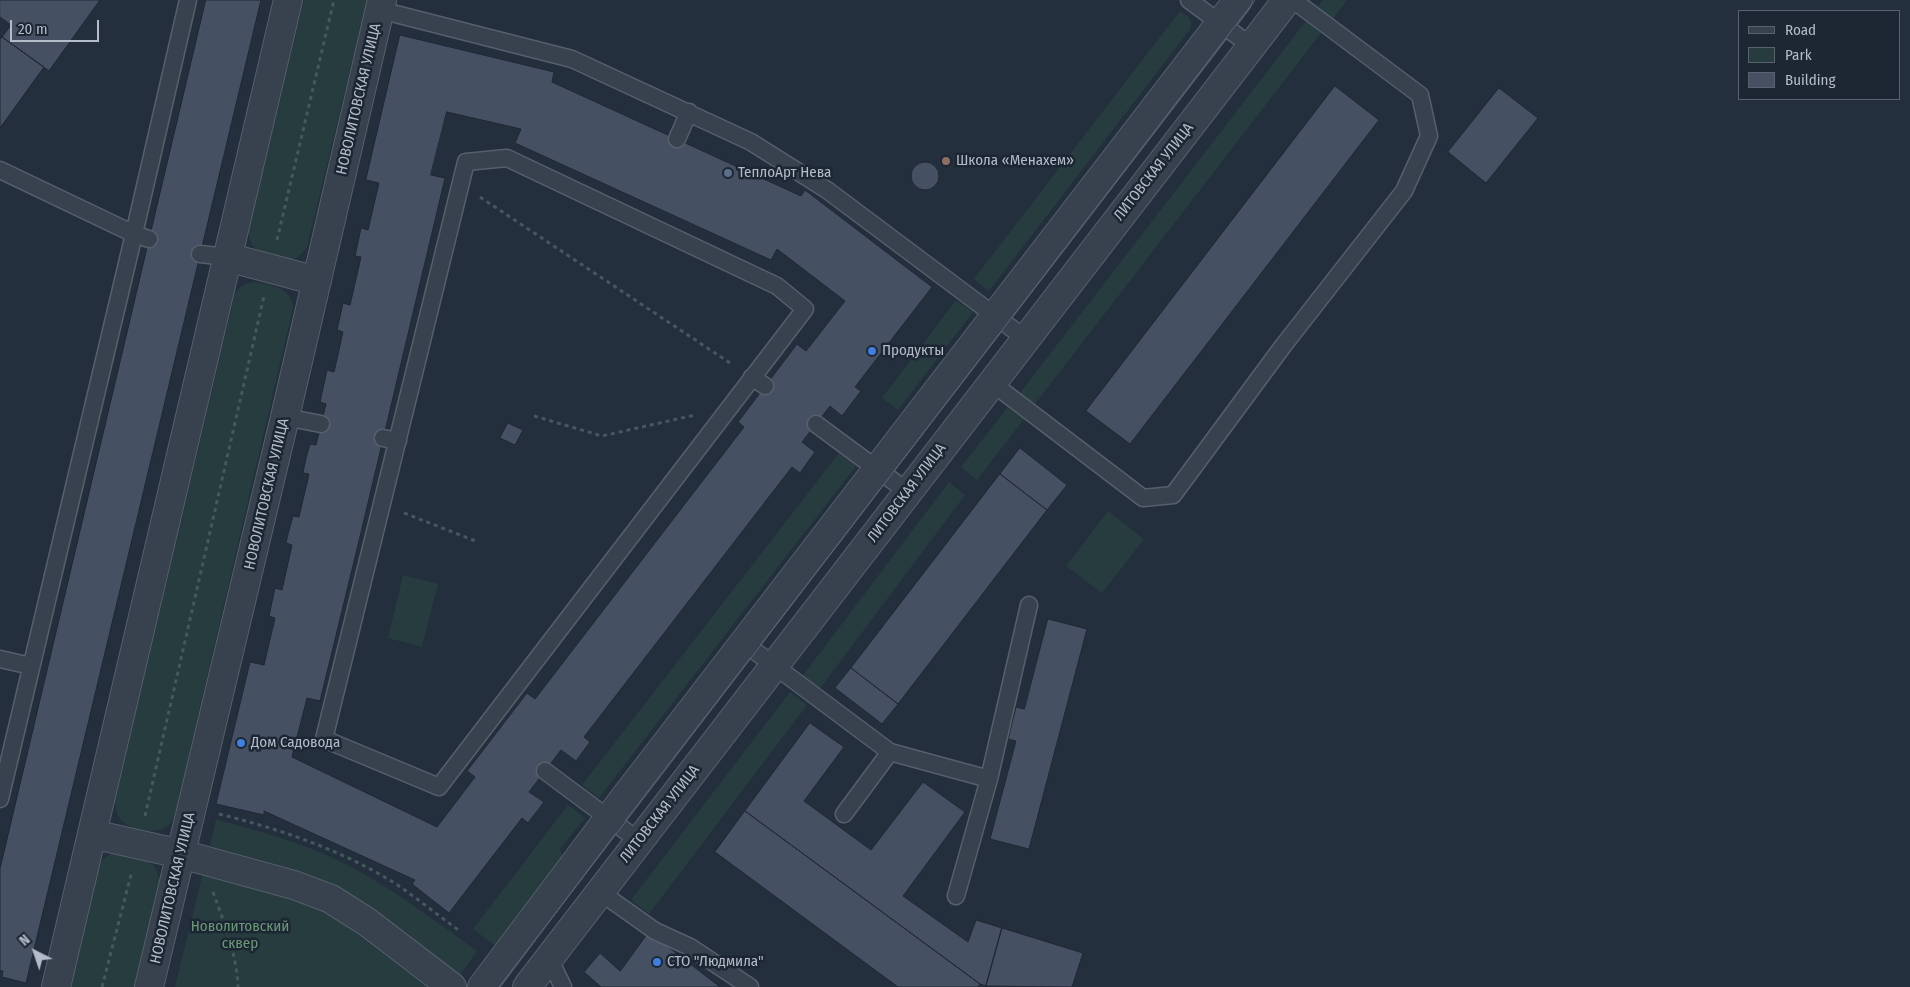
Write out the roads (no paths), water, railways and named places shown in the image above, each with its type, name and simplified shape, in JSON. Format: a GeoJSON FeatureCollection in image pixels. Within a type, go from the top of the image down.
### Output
{"type":"FeatureCollection","features":[{"type":"Feature","properties":{"kind":"street"},"geometry":{"type":"LineString","coordinates":[[56,987],[92,834],[214,255],[288,0]]}},
{"type":"Feature","properties":{"kind":"street"},"geometry":{"type":"LineString","coordinates":[[482,987],[609,818],[1238,0]]}},
{"type":"Feature","properties":{"kind":"street","name":"ЛИТОВСКАЯ УЛИЦА"},"geometry":{"type":"LineString","coordinates":[[527,987],[1286,0]]}},
{"type":"Feature","properties":{"kind":"street","name":"НОВОЛИТОВСКАЯ УЛИЦА"},"geometry":{"type":"LineString","coordinates":[[149,987],[190,857],[285,417],[381,5]]}},
{"type":"Feature","properties":{"kind":"street"},"geometry":{"type":"LineString","coordinates":[[214,255],[317,281]]}},
{"type":"Feature","properties":{"kind":"street"},"geometry":{"type":"LineString","coordinates":[[92,834],[190,857],[294,885],[331,899],[367,922],[452,987]]}},
{"type":"Feature","properties":{"kind":"lane"},"geometry":{"type":"LineString","coordinates":[[0,799],[31,666],[142,237],[188,0]]}},
{"type":"Feature","properties":{"kind":"lane"},"geometry":{"type":"LineString","coordinates":[[1189,0],[1251,46]]}},
{"type":"Feature","properties":{"kind":"lane"},"geometry":{"type":"LineString","coordinates":[[992,383],[1143,498],[1173,495],[1283,346],[1404,190],[1429,136],[1420,95],[1293,0]]}},
{"type":"Feature","properties":{"kind":"lane"},"geometry":{"type":"LineString","coordinates":[[381,5],[572,59],[751,142],[827,190],[1026,339]]}},
{"type":"Feature","properties":{"kind":"lane"},"geometry":{"type":"LineString","coordinates":[[677,139],[689,112]]}},
{"type":"Feature","properties":{"kind":"lane"},"geometry":{"type":"LineString","coordinates":[[507,158],[777,286],[805,309],[759,382],[729,407],[439,787],[324,739],[382,505],[391,439],[466,162],[507,158]]}},
{"type":"Feature","properties":{"kind":"lane"},"geometry":{"type":"LineString","coordinates":[[0,170],[142,237]]}},
{"type":"Feature","properties":{"kind":"lane"},"geometry":{"type":"LineString","coordinates":[[285,417],[321,424]]}},
{"type":"Feature","properties":{"kind":"lane"},"geometry":{"type":"LineString","coordinates":[[816,424],[908,492]]}},
{"type":"Feature","properties":{"kind":"lane"},"geometry":{"type":"LineString","coordinates":[[956,896],[990,778],[1029,605]]}},
{"type":"Feature","properties":{"kind":"lane"},"geometry":{"type":"LineString","coordinates":[[744,643],[890,752],[990,778]]}},
{"type":"Feature","properties":{"kind":"lane"},"geometry":{"type":"LineString","coordinates":[[0,659],[31,666]]}},
{"type":"Feature","properties":{"kind":"lane"},"geometry":{"type":"LineString","coordinates":[[844,814],[890,752]]}},
{"type":"Feature","properties":{"kind":"lane"},"geometry":{"type":"LineString","coordinates":[[545,771],[639,841]]}},
{"type":"Feature","properties":{"kind":"lane"},"geometry":{"type":"LineString","coordinates":[[600,892],[655,931],[690,946],[750,987]]}},
{"type":"Feature","properties":{"kind":"lane"},"geometry":{"type":"LineString","coordinates":[[549,958],[563,987]]}},
{"type":"Feature","properties":{"kind":"tram line"},"geometry":{"type":"LineString","coordinates":[[499,987],[1255,0]]}},
{"type":"Feature","properties":{"kind":"place","name":"Школа «Менахем»"},"geometry":{"type":"Point","coordinates":[946,161]}},
{"type":"Feature","properties":{"kind":"place","name":"ТеплоАрт Нева"},"geometry":{"type":"Point","coordinates":[728,173]}},
{"type":"Feature","properties":{"kind":"place","name":"Продукты"},"geometry":{"type":"Point","coordinates":[872,351]}},
{"type":"Feature","properties":{"kind":"place","name":"Дом Садовода"},"geometry":{"type":"Point","coordinates":[241,743]}},
{"type":"Feature","properties":{"kind":"place","name":"СТО \"Людмила\""},"geometry":{"type":"Point","coordinates":[657,962]}},
{"type":"Feature","properties":{"kind":"park label","name":"Новолитовский сквер"},"geometry":{"type":"Point","coordinates":[240,936]}}]}
